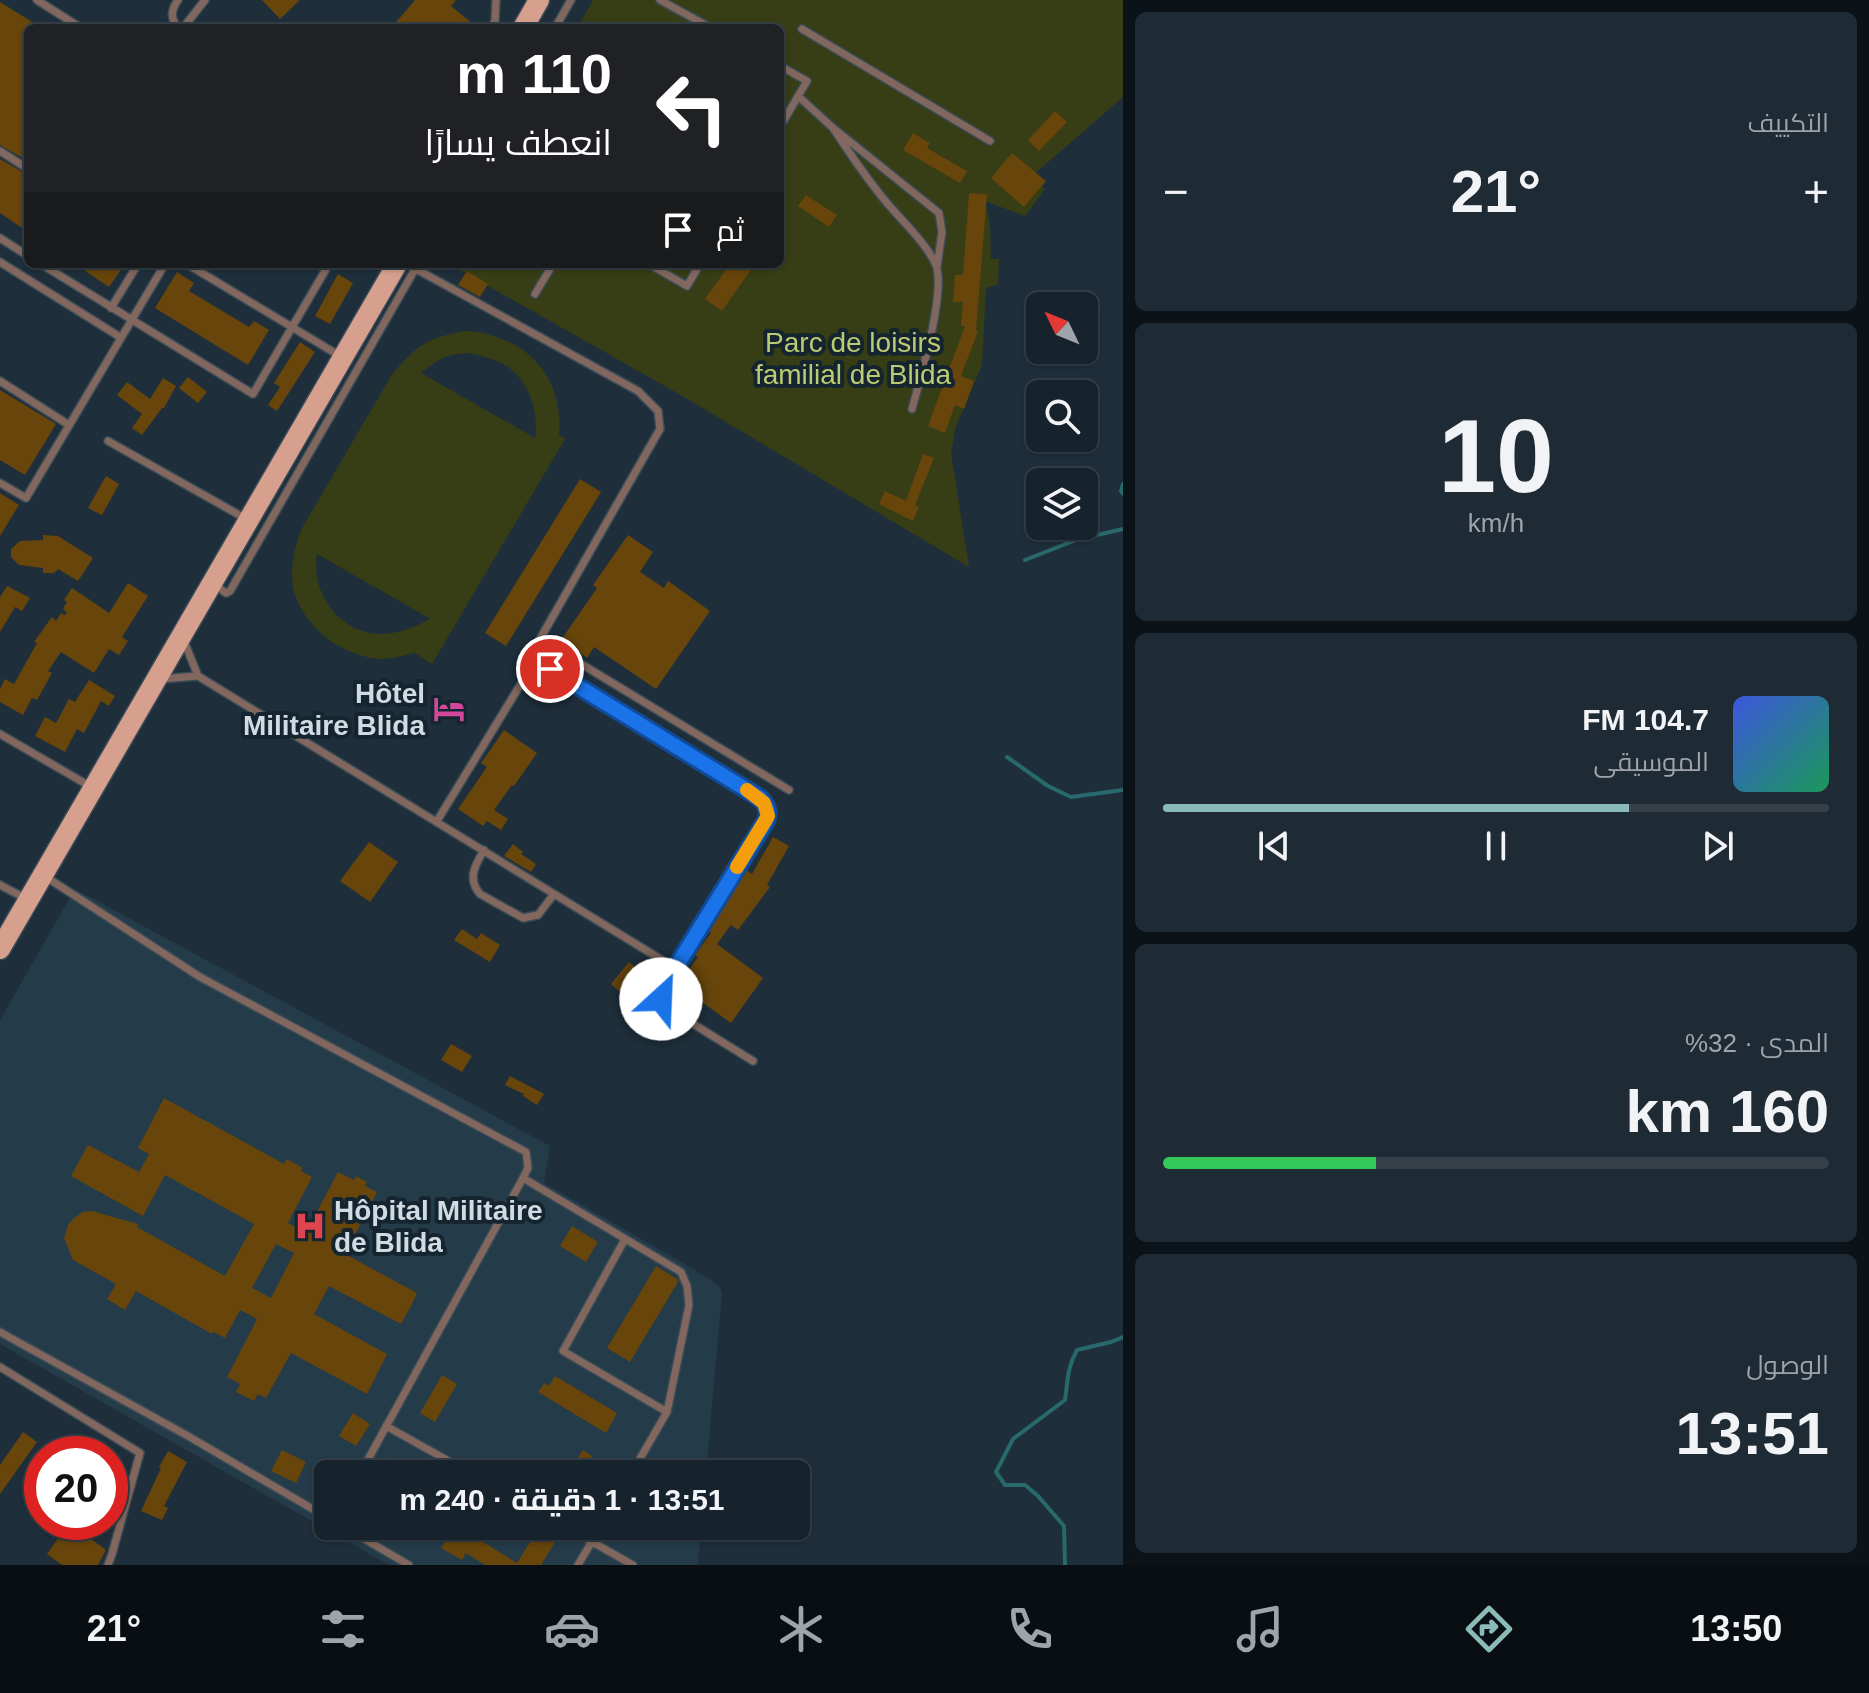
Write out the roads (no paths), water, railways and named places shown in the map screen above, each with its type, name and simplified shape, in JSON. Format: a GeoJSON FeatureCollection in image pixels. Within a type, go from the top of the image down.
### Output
{"type":"FeatureCollection","features":[{"type":"Feature","properties":{"kind":"main road"},"geometry":{"type":"LineString","coordinates":[[525,24],[539,0]]}},
{"type":"Feature","properties":{"kind":"main road"},"geometry":{"type":"LineString","coordinates":[[535,24],[549,0]]}},
{"type":"Feature","properties":{"kind":"main road"},"geometry":{"type":"LineString","coordinates":[[0,932],[385,268]]}},
{"type":"Feature","properties":{"kind":"main road"},"geometry":{"type":"LineString","coordinates":[[0,949],[213,583],[409,268]]}},
{"type":"Feature","properties":{"kind":"lane"},"geometry":{"type":"LineString","coordinates":[[37,0],[75,24]]}},
{"type":"Feature","properties":{"kind":"lane"},"geometry":{"type":"LineString","coordinates":[[177,24],[171,15],[178,0]]}},
{"type":"Feature","properties":{"kind":"lane"},"geometry":{"type":"LineString","coordinates":[[184,24],[205,0]]}},
{"type":"Feature","properties":{"kind":"lane"},"geometry":{"type":"LineString","coordinates":[[493,24],[496,0]]}},
{"type":"Feature","properties":{"kind":"lane"},"geometry":{"type":"LineString","coordinates":[[557,24],[571,0]]}},
{"type":"Feature","properties":{"kind":"lane"},"geometry":{"type":"LineString","coordinates":[[660,0],[704,24]]}},
{"type":"Feature","properties":{"kind":"lane"},"geometry":{"type":"LineString","coordinates":[[802,29],[990,141]]}},
{"type":"Feature","properties":{"kind":"lane"},"geometry":{"type":"LineString","coordinates":[[784,68],[807,81],[784,120]]}},
{"type":"Feature","properties":{"kind":"lane"},"geometry":{"type":"LineString","coordinates":[[798,96],[939,213],[942,232],[936,267],[937,291],[929,346],[912,409]]}},
{"type":"Feature","properties":{"kind":"lane"},"geometry":{"type":"LineString","coordinates":[[833,128],[866,178],[923,246],[936,267]]}},
{"type":"Feature","properties":{"kind":"lane"},"geometry":{"type":"LineString","coordinates":[[0,151],[24,166]]}},
{"type":"Feature","properties":{"kind":"lane"},"geometry":{"type":"LineString","coordinates":[[0,238],[24,253]]}},
{"type":"Feature","properties":{"kind":"lane"},"geometry":{"type":"LineString","coordinates":[[0,262],[120,337]]}},
{"type":"Feature","properties":{"kind":"lane"},"geometry":{"type":"LineString","coordinates":[[47,268],[253,394],[327,268]]}},
{"type":"Feature","properties":{"kind":"lane"},"geometry":{"type":"LineString","coordinates":[[111,308],[136,268]]}},
{"type":"Feature","properties":{"kind":"lane"},"geometry":{"type":"LineString","coordinates":[[0,483],[26,498],[163,268]]}},
{"type":"Feature","properties":{"kind":"lane"},"geometry":{"type":"LineString","coordinates":[[194,268],[335,353]]}},
{"type":"Feature","properties":{"kind":"lane"},"geometry":{"type":"LineString","coordinates":[[414,268],[638,391],[658,411],[660,429],[540,639],[789,790]]}},
{"type":"Feature","properties":{"kind":"lane"},"geometry":{"type":"LineString","coordinates":[[535,294],[551,268]]}},
{"type":"Feature","properties":{"kind":"lane"},"geometry":{"type":"LineString","coordinates":[[656,268],[687,286],[695,268]]}},
{"type":"Feature","properties":{"kind":"lane"},"geometry":{"type":"LineString","coordinates":[[0,381],[69,425]]}},
{"type":"Feature","properties":{"kind":"lane"},"geometry":{"type":"LineString","coordinates":[[108,441],[241,516]]}},
{"type":"Feature","properties":{"kind":"lane"},"geometry":{"type":"LineString","coordinates":[[182,637],[198,676]]}},
{"type":"Feature","properties":{"kind":"lane"},"geometry":{"type":"LineString","coordinates":[[437,821],[527,674],[537,666],[550,669],[760,798],[767,809],[766,821],[663,988],[661,999],[669,1009],[753,1061]]}},
{"type":"Feature","properties":{"kind":"lane"},"geometry":{"type":"LineString","coordinates":[[157,679],[198,676],[675,968]]}},
{"type":"Feature","properties":{"kind":"lane"},"geometry":{"type":"LineString","coordinates":[[0,734],[86,784]]}},
{"type":"Feature","properties":{"kind":"lane"},"geometry":{"type":"LineString","coordinates":[[484,850],[473,877],[480,894],[523,918],[538,915],[554,894]]}},
{"type":"Feature","properties":{"kind":"lane"},"geometry":{"type":"LineString","coordinates":[[43,875],[200,977],[526,1152],[528,1168],[523,1178],[368,1460]]}},
{"type":"Feature","properties":{"kind":"lane"},"geometry":{"type":"LineString","coordinates":[[0,885],[21,896]]}},
{"type":"Feature","properties":{"kind":"lane"},"geometry":{"type":"LineString","coordinates":[[523,1178],[681,1272],[687,1286],[689,1305],[667,1412],[639,1460]]}},
{"type":"Feature","properties":{"kind":"lane"},"geometry":{"type":"LineString","coordinates":[[625,1239],[563,1351],[667,1412]]}},
{"type":"Feature","properties":{"kind":"lane"},"geometry":{"type":"LineString","coordinates":[[0,1332],[314,1510]]}},
{"type":"Feature","properties":{"kind":"lane"},"geometry":{"type":"LineString","coordinates":[[0,1367],[140,1453],[108,1565]]}},
{"type":"Feature","properties":{"kind":"lane"},"geometry":{"type":"LineString","coordinates":[[386,1426],[447,1460]]}},
{"type":"Feature","properties":{"kind":"lane"},"geometry":{"type":"LineString","coordinates":[[366,1540],[409,1565]]}},
{"type":"Feature","properties":{"kind":"lane"},"geometry":{"type":"LineString","coordinates":[[578,1565],[592,1541],[633,1565]]}},
{"type":"Feature","properties":{"kind":"waterway"},"geometry":{"type":"LineString","coordinates":[[1123,484],[1123,494]]}},
{"type":"Feature","properties":{"kind":"waterway"},"geometry":{"type":"LineString","coordinates":[[1025,560],[1076,540],[1123,529]]}},
{"type":"Feature","properties":{"kind":"waterway"},"geometry":{"type":"LineString","coordinates":[[1007,757],[1048,786],[1071,797],[1123,790]]}},
{"type":"Feature","properties":{"kind":"waterway"},"geometry":{"type":"LineString","coordinates":[[1065,1565],[1064,1526],[1025,1485],[1005,1485],[996,1472],[1013,1439],[1065,1400],[1070,1368],[1077,1350],[1123,1337]]}},
{"type":"Feature","properties":{"kind":"place","name":"Hôtel Militaire Blida"},"geometry":{"type":"Point","coordinates":[449,709]}},
{"type":"Feature","properties":{"kind":"place","name":"Hôpital Militaire de Blida"},"geometry":{"type":"Point","coordinates":[310,1226]}},
{"type":"Feature","properties":{"kind":"park label","name":"Parc de loisirs familial de Blida"},"geometry":{"type":"Point","coordinates":[853,358]}}]}
